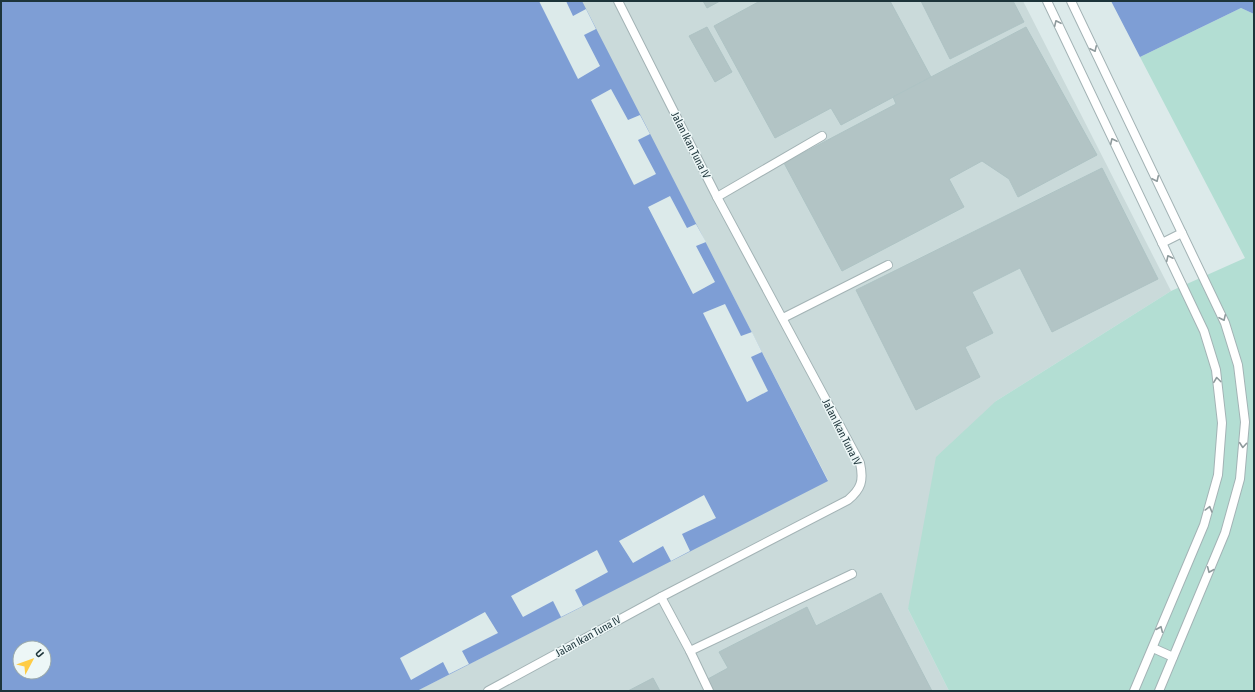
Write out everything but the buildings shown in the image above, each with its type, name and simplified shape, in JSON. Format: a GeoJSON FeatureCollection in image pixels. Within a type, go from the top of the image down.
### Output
{"type":"FeatureCollection","features":[{"type":"Feature","properties":{"kind":"lane","name":"Jalan Ikan Tuna IV"},"geometry":{"type":"LineString","coordinates":[[488,691],[661,597],[848,500],[856,494],[861,484],[863,474],[860,463],[717,197],[618,1]]}},
{"type":"Feature","properties":{"kind":"lane"},"geometry":{"type":"LineString","coordinates":[[1046,1],[1204,331],[1216,370],[1222,423],[1218,475],[1204,525],[1134,691]]}},
{"type":"Feature","properties":{"kind":"lane"},"geometry":{"type":"LineString","coordinates":[[1071,1],[1225,323],[1238,365],[1245,422],[1240,479],[1225,533],[1159,691]]}},
{"type":"Feature","properties":{"kind":"lane"},"geometry":{"type":"LineString","coordinates":[[717,197],[822,136]]}},
{"type":"Feature","properties":{"kind":"lane"},"geometry":{"type":"LineString","coordinates":[[1162,243],[1182,233]]}},
{"type":"Feature","properties":{"kind":"lane"},"geometry":{"type":"LineString","coordinates":[[783,318],[888,265]]}},
{"type":"Feature","properties":{"kind":"lane"},"geometry":{"type":"LineString","coordinates":[[690,651],[852,574]]}},
{"type":"Feature","properties":{"kind":"lane"},"geometry":{"type":"LineString","coordinates":[[661,597],[690,651],[709,691]]}},
{"type":"Feature","properties":{"kind":"lane"},"geometry":{"type":"LineString","coordinates":[[1152,648],[1173,657]]}},
{"type":"Feature","properties":{"kind":"shaded area"},"geometry":{"type":"Polygon","coordinates":[[[581,1],[1023,1],[1171,291],[996,401],[908,609],[949,691],[417,691],[828,480],[581,1]]]}},
{"type":"Feature","properties":{"kind":"green space"},"geometry":{"type":"Polygon","coordinates":[[[1241,8],[1254,14],[1254,691],[949,691],[908,609],[936,457],[996,401],[1171,291],[1245,258],[1140,57],[1241,8]]]}},
{"type":"Feature","properties":{"kind":"water"},"geometry":{"type":"Polygon","coordinates":[[[1,1],[582,1],[828,481],[417,691],[1,691],[1,1]]]}},
{"type":"Feature","properties":{"kind":"water"},"geometry":{"type":"Polygon","coordinates":[[[1111,1],[1254,1],[1254,14],[1241,8],[1140,57],[1111,1]]]}},
{"type":"Feature","properties":{"kind":"pier"},"geometry":{"type":"Polygon","coordinates":[[[539,1],[566,1],[573,16],[586,9],[596,29],[584,35],[600,66],[578,79],[539,1]]]}},
{"type":"Feature","properties":{"kind":"pier"},"geometry":{"type":"Polygon","coordinates":[[[611,89],[628,120],[640,115],[650,134],[638,140],[656,174],[634,185],[591,100],[611,89]]]}},
{"type":"Feature","properties":{"kind":"pier"},"geometry":{"type":"Polygon","coordinates":[[[670,196],[687,228],[696,224],[706,242],[696,246],[715,282],[693,294],[648,207],[670,196]]]}},
{"type":"Feature","properties":{"kind":"pier"},"geometry":{"type":"Polygon","coordinates":[[[725,304],[741,336],[752,332],[762,352],[751,357],[768,391],[747,402],[703,313],[725,304]]]}},
{"type":"Feature","properties":{"kind":"pier"},"geometry":{"type":"Polygon","coordinates":[[[704,495],[716,518],[682,534],[690,551],[671,561],[663,546],[633,563],[619,541],[704,495]]]}},
{"type":"Feature","properties":{"kind":"pier"},"geometry":{"type":"Polygon","coordinates":[[[597,550],[608,572],[575,590],[583,606],[561,617],[553,601],[523,617],[511,596],[597,550]]]}},
{"type":"Feature","properties":{"kind":"pier"},"geometry":{"type":"Polygon","coordinates":[[[485,612],[498,633],[462,651],[469,664],[449,674],[443,662],[411,680],[400,658],[485,612]]]}}]}
